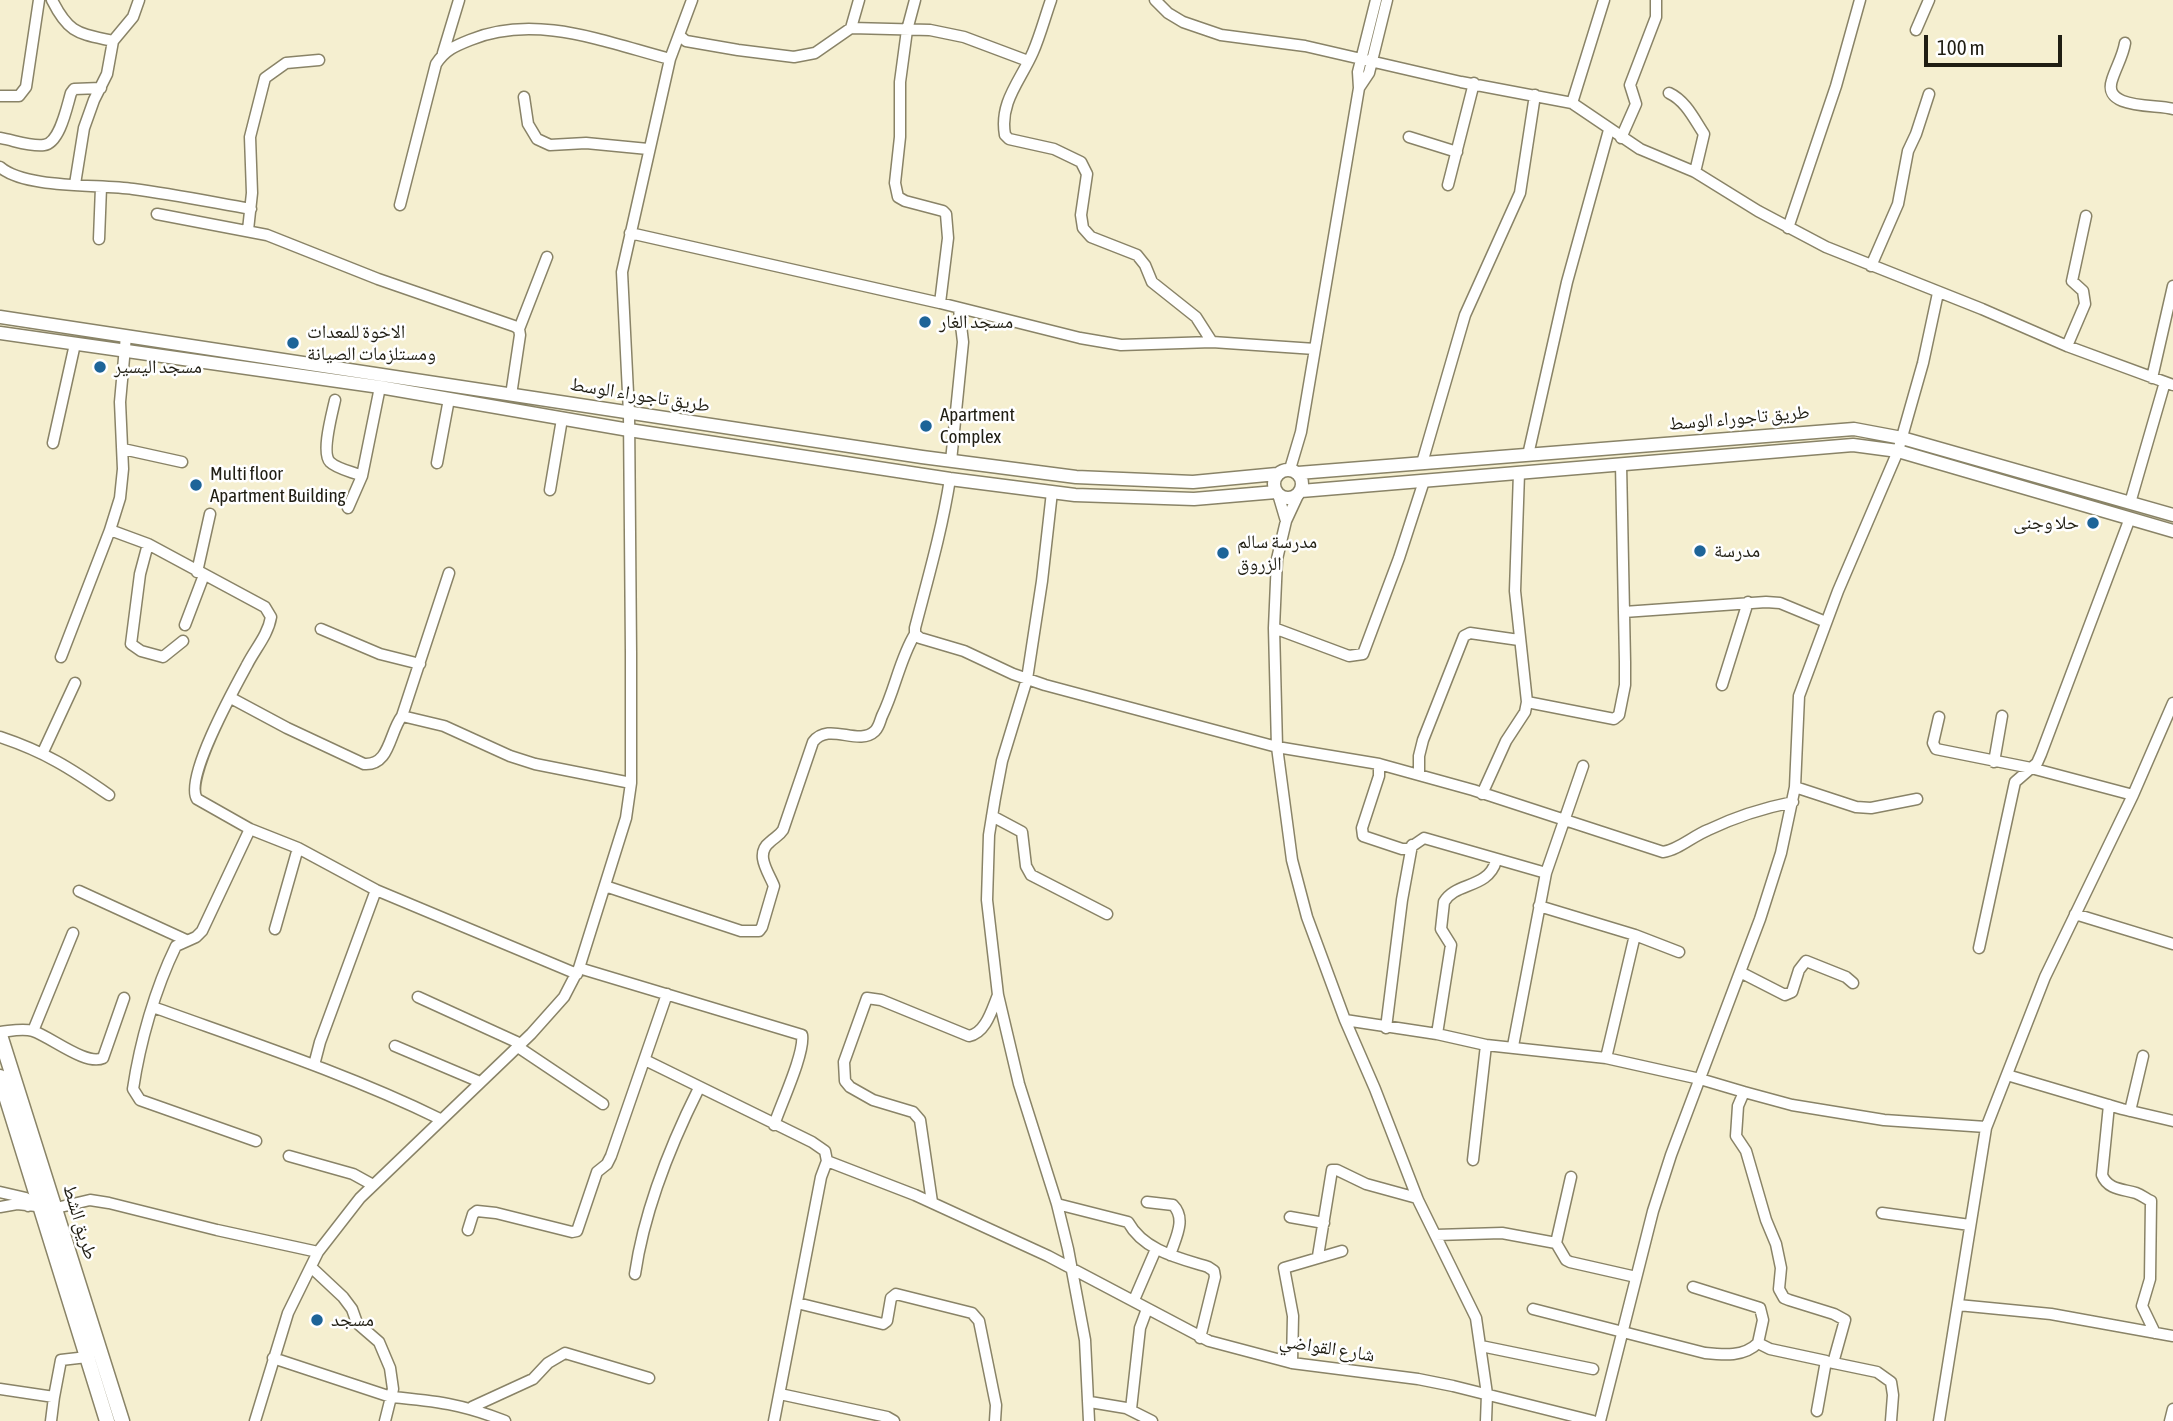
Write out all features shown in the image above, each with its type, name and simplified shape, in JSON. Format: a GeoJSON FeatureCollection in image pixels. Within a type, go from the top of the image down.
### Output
{"type":"FeatureCollection","features":[{"type":"Feature","properties":{"kind":"highway","name":"طريق الشط"},"geometry":{"type":"LineString","coordinates":[[0,1033],[42,1207],[122,1421]]}},
{"type":"Feature","properties":{"kind":"highway","name":"طريق الشط"},"geometry":{"type":"LineString","coordinates":[[0,1077],[107,1421]]}},
{"type":"Feature","properties":{"kind":"main road","name":"طريق تاجوراء الوسط"},"geometry":{"type":"LineString","coordinates":[[0,317],[951,461],[1076,477],[1180,482],[1278,474]]}},
{"type":"Feature","properties":{"kind":"main road"},"geometry":{"type":"LineString","coordinates":[[0,333],[380,387],[629,430],[1052,492],[1194,499],[1277,493],[1289,498],[1300,492],[1814,446],[1853,445],[1898,451],[2173,531]]}},
{"type":"Feature","properties":{"kind":"main road","name":"طريق تاجوراء الوسط"},"geometry":{"type":"LineString","coordinates":[[1294,471],[1854,429],[1902,438],[2173,515]]}},
{"type":"Feature","properties":{"kind":"main road"},"geometry":{"type":"LineString","coordinates":[[1277,493],[1274,483],[1283,470],[1294,471],[1303,481],[1300,492]]}},
{"type":"Feature","properties":{"kind":"street"},"geometry":{"type":"LineString","coordinates":[[0,96],[19,96],[26,87],[39,0]]}},
{"type":"Feature","properties":{"kind":"street"},"geometry":{"type":"LineString","coordinates":[[52,0],[64,23],[81,33],[113,41]]}},
{"type":"Feature","properties":{"kind":"street"},"geometry":{"type":"LineString","coordinates":[[75,184],[84,128],[93,100],[107,74],[113,41],[133,17],[139,0]]}},
{"type":"Feature","properties":{"kind":"street"},"geometry":{"type":"LineString","coordinates":[[442,56],[459,0]]}},
{"type":"Feature","properties":{"kind":"street"},"geometry":{"type":"LineString","coordinates":[[255,1421],[288,1313],[317,1252],[373,1185],[519,1045],[564,997],[578,971],[605,886],[625,818],[631,783],[629,413],[622,272],[670,58],[692,0]]}},
{"type":"Feature","properties":{"kind":"street"},"geometry":{"type":"LineString","coordinates":[[851,28],[859,0]]}},
{"type":"Feature","properties":{"kind":"street"},"geometry":{"type":"LineString","coordinates":[[915,0],[907,30],[902,68],[901,137],[895,183],[898,197],[946,214],[948,239],[940,303]]}},
{"type":"Feature","properties":{"kind":"street"},"geometry":{"type":"LineString","coordinates":[[1051,0],[1028,61],[1010,93],[1005,115],[1005,135],[1009,139],[1054,149],[1081,162],[1087,174],[1081,215],[1083,228],[1091,237],[1137,255],[1145,265],[1152,282],[1196,317],[1212,342]]}},
{"type":"Feature","properties":{"kind":"street"},"geometry":{"type":"LineString","coordinates":[[1155,0],[1182,22],[1221,35],[1305,46],[1572,103],[1620,138],[1695,172],[1788,228],[1826,247],[2067,346],[2169,384],[2130,503]]}},
{"type":"Feature","properties":{"kind":"street"},"geometry":{"type":"LineString","coordinates":[[1294,471],[1359,88],[1369,73],[1366,60],[1376,0]]}},
{"type":"Feature","properties":{"kind":"street"},"geometry":{"type":"LineString","coordinates":[[1366,60],[1387,0]]}},
{"type":"Feature","properties":{"kind":"street"},"geometry":{"type":"LineString","coordinates":[[1572,103],[1604,0]]}},
{"type":"Feature","properties":{"kind":"street"},"geometry":{"type":"LineString","coordinates":[[1620,138],[1636,104],[1630,85],[1656,17],[1656,0]]}},
{"type":"Feature","properties":{"kind":"street"},"geometry":{"type":"LineString","coordinates":[[1788,228],[1836,86],[1860,0]]}},
{"type":"Feature","properties":{"kind":"street"},"geometry":{"type":"LineString","coordinates":[[1916,30],[1929,0]]}},
{"type":"Feature","properties":{"kind":"street"},"geometry":{"type":"LineString","coordinates":[[400,205],[436,64],[449,48],[503,29],[523,27],[547,29],[670,58]]}},
{"type":"Feature","properties":{"kind":"street"},"geometry":{"type":"LineString","coordinates":[[680,36],[686,41],[794,57],[815,53],[851,28],[930,30],[964,37],[1028,61]]}},
{"type":"Feature","properties":{"kind":"street"},"geometry":{"type":"LineString","coordinates":[[2125,43],[2110,89],[2114,96],[2141,106],[2173,109]]}},
{"type":"Feature","properties":{"kind":"street"},"geometry":{"type":"LineString","coordinates":[[248,230],[251,209],[250,136],[265,78],[286,63],[319,60]]}},
{"type":"Feature","properties":{"kind":"street"},"geometry":{"type":"LineString","coordinates":[[1448,185],[1474,83]]}},
{"type":"Feature","properties":{"kind":"street"},"geometry":{"type":"LineString","coordinates":[[0,138],[45,145],[53,141],[60,130],[74,89],[101,88]]}},
{"type":"Feature","properties":{"kind":"street"},"geometry":{"type":"LineString","coordinates":[[1669,93],[1687,107],[1704,134],[1695,172]]}},
{"type":"Feature","properties":{"kind":"street"},"geometry":{"type":"LineString","coordinates":[[1871,265],[1898,204],[1908,151],[1916,135],[1928,94]]}},
{"type":"Feature","properties":{"kind":"street"},"geometry":{"type":"LineString","coordinates":[[1422,463],[1465,315],[1520,193],[1535,95]]}},
{"type":"Feature","properties":{"kind":"street"},"geometry":{"type":"LineString","coordinates":[[524,97],[528,124],[537,139],[550,145],[586,143],[648,149]]}},
{"type":"Feature","properties":{"kind":"street"},"geometry":{"type":"LineString","coordinates":[[1528,455],[1567,282],[1609,130]]}},
{"type":"Feature","properties":{"kind":"street"},"geometry":{"type":"LineString","coordinates":[[1409,137],[1457,152]]}},
{"type":"Feature","properties":{"kind":"street"},"geometry":{"type":"LineString","coordinates":[[0,167],[12,175],[137,189],[251,209]]}},
{"type":"Feature","properties":{"kind":"street"},"geometry":{"type":"LineString","coordinates":[[99,239],[101,187]]}},
{"type":"Feature","properties":{"kind":"street"},"geometry":{"type":"LineString","coordinates":[[157,214],[248,230],[292,244],[378,279],[506,322],[519,329]]}},
{"type":"Feature","properties":{"kind":"street"},"geometry":{"type":"LineString","coordinates":[[2067,346],[2085,304],[2084,291],[2073,285],[2072,281],[2085,216]]}},
{"type":"Feature","properties":{"kind":"street"},"geometry":{"type":"LineString","coordinates":[[630,233],[940,303],[1080,338],[1121,345],[1212,342],[1315,349]]}},
{"type":"Feature","properties":{"kind":"street"},"geometry":{"type":"LineString","coordinates":[[511,395],[519,329],[547,257]]}},
{"type":"Feature","properties":{"kind":"street"},"geometry":{"type":"LineString","coordinates":[[2152,378],[2173,286]]}},
{"type":"Feature","properties":{"kind":"street"},"geometry":{"type":"LineString","coordinates":[[1600,1421],[1653,1211],[1775,872],[1795,788],[1799,696],[1826,622],[1898,451],[1923,363],[1938,293]]}},
{"type":"Feature","properties":{"kind":"street"},"geometry":{"type":"LineString","coordinates":[[951,461],[963,342],[959,309]]}},
{"type":"Feature","properties":{"kind":"street"},"geometry":{"type":"LineString","coordinates":[[61,657],[120,498],[123,449],[120,402],[126,336]]}},
{"type":"Feature","properties":{"kind":"street"},"geometry":{"type":"LineString","coordinates":[[53,443],[75,344]]}},
{"type":"Feature","properties":{"kind":"street"},"geometry":{"type":"LineString","coordinates":[[348,508],[362,476],[380,387]]}},
{"type":"Feature","properties":{"kind":"street"},"geometry":{"type":"LineString","coordinates":[[437,463],[449,399]]}},
{"type":"Feature","properties":{"kind":"street"},"geometry":{"type":"LineString","coordinates":[[335,400],[326,449],[327,460],[362,476]]}},
{"type":"Feature","properties":{"kind":"street"},"geometry":{"type":"LineString","coordinates":[[550,490],[562,419]]}},
{"type":"Feature","properties":{"kind":"street"},"geometry":{"type":"LineString","coordinates":[[123,449],[182,461]]}},
{"type":"Feature","properties":{"kind":"street"},"geometry":{"type":"LineString","coordinates":[[1527,702],[1618,718],[1625,684],[1621,464]]}},
{"type":"Feature","properties":{"kind":"street"},"geometry":{"type":"LineString","coordinates":[[1482,793],[1506,741],[1525,712],[1527,702],[1515,591],[1519,473]]}},
{"type":"Feature","properties":{"kind":"street"},"geometry":{"type":"LineString","coordinates":[[605,886],[741,932],[758,932],[762,927],[774,886],[765,866],[763,852],[766,845],[783,830],[813,742],[817,736],[825,733],[869,735],[874,731],[887,706],[915,634],[932,557],[940,535],[950,479]]}},
{"type":"Feature","properties":{"kind":"street"},"geometry":{"type":"LineString","coordinates":[[1274,628],[1349,656],[1363,654],[1424,481]]}},
{"type":"Feature","properties":{"kind":"street"},"geometry":{"type":"LineString","coordinates":[[1052,492],[1027,679],[1002,761],[992,816],[987,900],[998,995],[1023,1096],[1057,1205],[1071,1267],[1085,1340],[1089,1421]]}},
{"type":"Feature","properties":{"kind":"street"},"geometry":{"type":"LineString","coordinates":[[1300,492],[1286,521],[1275,568],[1278,747],[1292,860],[1307,917],[1345,1020],[1417,1198],[1471,1306],[1482,1346],[1487,1394],[1486,1421]]}},
{"type":"Feature","properties":{"kind":"street"},"geometry":{"type":"LineString","coordinates":[[1277,493],[1286,521]]}},
{"type":"Feature","properties":{"kind":"street"},"geometry":{"type":"LineString","coordinates":[[185,625],[201,573],[210,514]]}},
{"type":"Feature","properties":{"kind":"street"},"geometry":{"type":"LineString","coordinates":[[1979,948],[2015,782],[2037,762],[2041,754],[2130,518]]}},
{"type":"Feature","properties":{"kind":"street"},"geometry":{"type":"LineString","coordinates":[[110,530],[148,544],[265,607],[271,617],[268,630],[216,726],[201,762],[194,794],[201,803],[250,829],[298,848],[376,890],[578,971],[667,994],[802,1035],[803,1040],[774,1125]]}},
{"type":"Feature","properties":{"kind":"street"},"geometry":{"type":"LineString","coordinates":[[148,544],[140,574],[131,644],[141,651],[163,657],[183,641]]}},
{"type":"Feature","properties":{"kind":"street"},"geometry":{"type":"LineString","coordinates":[[231,698],[364,764],[372,765],[380,761],[402,716],[449,572]]}},
{"type":"Feature","properties":{"kind":"street"},"geometry":{"type":"LineString","coordinates":[[1624,612],[1748,602],[1780,603],[1826,622]]}},
{"type":"Feature","properties":{"kind":"street"},"geometry":{"type":"LineString","coordinates":[[1722,685],[1748,602]]}},
{"type":"Feature","properties":{"kind":"street"},"geometry":{"type":"LineString","coordinates":[[321,629],[380,654],[420,664]]}},
{"type":"Feature","properties":{"kind":"street"},"geometry":{"type":"LineString","coordinates":[[1419,775],[1419,756],[1423,740],[1464,636],[1470,633],[1519,640]]}},
{"type":"Feature","properties":{"kind":"street"},"geometry":{"type":"LineString","coordinates":[[915,634],[920,638],[964,651],[1027,679],[1278,747],[1379,764],[1482,793],[1667,852],[1706,830],[1739,817],[1793,802]]}},
{"type":"Feature","properties":{"kind":"street"},"geometry":{"type":"LineString","coordinates":[[43,752],[75,683]]}},
{"type":"Feature","properties":{"kind":"street"},"geometry":{"type":"LineString","coordinates":[[1939,1421],[1986,1127],[2045,977],[2133,795],[2173,703]]}},
{"type":"Feature","properties":{"kind":"street"},"geometry":{"type":"LineString","coordinates":[[402,716],[444,726],[510,756],[535,764],[631,783]]}},
{"type":"Feature","properties":{"kind":"street"},"geometry":{"type":"LineString","coordinates":[[1994,762],[2003,716]]}},
{"type":"Feature","properties":{"kind":"street"},"geometry":{"type":"LineString","coordinates":[[1939,717],[1933,743],[1936,750],[2031,768],[2133,795]]}},
{"type":"Feature","properties":{"kind":"street"},"geometry":{"type":"LineString","coordinates":[[0,737],[43,752],[67,765],[109,795]]}},
{"type":"Feature","properties":{"kind":"street"},"geometry":{"type":"LineString","coordinates":[[1379,764],[1379,776],[1361,833],[1369,839],[1402,849],[1424,838],[1435,840],[1496,861],[1546,873]]}},
{"type":"Feature","properties":{"kind":"street"},"geometry":{"type":"LineString","coordinates":[[1513,1046],[1546,873],[1583,765]]}},
{"type":"Feature","properties":{"kind":"street"},"geometry":{"type":"LineString","coordinates":[[1795,788],[1845,804],[1871,808],[1917,799]]}},
{"type":"Feature","properties":{"kind":"street"},"geometry":{"type":"LineString","coordinates":[[992,816],[1022,832],[1026,866],[1031,875],[1107,914]]}},
{"type":"Feature","properties":{"kind":"street"},"geometry":{"type":"LineString","coordinates":[[250,829],[202,931],[196,937],[176,946],[153,1007],[133,1090],[140,1100],[256,1141]]}},
{"type":"Feature","properties":{"kind":"street"},"geometry":{"type":"LineString","coordinates":[[1386,1028],[1402,900],[1412,845]]}},
{"type":"Feature","properties":{"kind":"street"},"geometry":{"type":"LineString","coordinates":[[275,929],[298,848]]}},
{"type":"Feature","properties":{"kind":"street"},"geometry":{"type":"LineString","coordinates":[[1437,1034],[1451,945],[1441,924],[1444,902],[1454,893],[1486,877],[1496,861]]}},
{"type":"Feature","properties":{"kind":"street"},"geometry":{"type":"LineString","coordinates":[[314,1065],[376,890]]}},
{"type":"Feature","properties":{"kind":"street"},"geometry":{"type":"LineString","coordinates":[[79,891],[186,940]]}},
{"type":"Feature","properties":{"kind":"street"},"geometry":{"type":"LineString","coordinates":[[1539,906],[1635,936],[1679,953]]}},
{"type":"Feature","properties":{"kind":"street"},"geometry":{"type":"LineString","coordinates":[[2075,914],[2173,944]]}},
{"type":"Feature","properties":{"kind":"street"},"geometry":{"type":"LineString","coordinates":[[33,1031],[73,933]]}},
{"type":"Feature","properties":{"kind":"street"},"geometry":{"type":"LineString","coordinates":[[1606,1058],[1635,936]]}},
{"type":"Feature","properties":{"kind":"street"},"geometry":{"type":"LineString","coordinates":[[1740,972],[1788,995],[1792,992],[1800,966],[1806,961],[1825,967],[1853,983]]}},
{"type":"Feature","properties":{"kind":"street"},"geometry":{"type":"LineString","coordinates":[[468,1230],[473,1214],[487,1211],[572,1232],[578,1231],[597,1172],[607,1164],[611,1156],[667,994]]}},
{"type":"Feature","properties":{"kind":"street"},"geometry":{"type":"LineString","coordinates":[[932,1202],[920,1120],[913,1112],[873,1100],[850,1087],[845,1081],[844,1062],[867,998],[881,1000],[970,1036],[976,1035],[984,1025],[998,995]]}},
{"type":"Feature","properties":{"kind":"street"},"geometry":{"type":"LineString","coordinates":[[418,997],[519,1045],[603,1104]]}},
{"type":"Feature","properties":{"kind":"street"},"geometry":{"type":"LineString","coordinates":[[0,1033],[33,1031],[87,1058],[98,1060],[103,1058],[124,998]]}},
{"type":"Feature","properties":{"kind":"street"},"geometry":{"type":"LineString","coordinates":[[153,1007],[314,1065],[406,1102],[440,1119]]}},
{"type":"Feature","properties":{"kind":"street"},"geometry":{"type":"LineString","coordinates":[[1345,1020],[1437,1034],[1486,1045],[1606,1058],[1700,1079],[1792,1105],[1884,1120],[1986,1127]]}},
{"type":"Feature","properties":{"kind":"street"},"geometry":{"type":"LineString","coordinates":[[1474,1160],[1486,1045]]}},
{"type":"Feature","properties":{"kind":"street"},"geometry":{"type":"LineString","coordinates":[[395,1046],[480,1082]]}},
{"type":"Feature","properties":{"kind":"street"},"geometry":{"type":"LineString","coordinates":[[2130,1111],[2143,1056]]}},
{"type":"Feature","properties":{"kind":"street"},"geometry":{"type":"LineString","coordinates":[[645,1060],[821,1147],[827,1155],[775,1421]]}},
{"type":"Feature","properties":{"kind":"street"},"geometry":{"type":"LineString","coordinates":[[2007,1075],[2173,1121]]}},
{"type":"Feature","properties":{"kind":"street"},"geometry":{"type":"LineString","coordinates":[[635,1274],[639,1247],[665,1168],[699,1088]]}},
{"type":"Feature","properties":{"kind":"street"},"geometry":{"type":"LineString","coordinates":[[1744,1092],[1738,1106],[1736,1136],[1746,1151],[1766,1220],[1776,1244],[1781,1268],[1779,1289],[1784,1298],[1843,1317],[1845,1326],[1829,1362],[1817,1411]]}},
{"type":"Feature","properties":{"kind":"street"},"geometry":{"type":"LineString","coordinates":[[2109,1105],[2102,1175],[2104,1181],[2111,1187],[2134,1193],[2151,1202],[2150,1279],[2141,1306],[2155,1333]]}},
{"type":"Feature","properties":{"kind":"street"},"geometry":{"type":"LineString","coordinates":[[289,1156],[353,1174],[373,1185]]}},
{"type":"Feature","properties":{"kind":"street","name":"شارع القواضي"},"geometry":{"type":"LineString","coordinates":[[827,1161],[932,1202],[1071,1267],[1200,1338],[1292,1363],[1418,1379],[1593,1421]]}},
{"type":"Feature","properties":{"kind":"street"},"geometry":{"type":"LineString","coordinates":[[1318,1256],[1331,1172],[1334,1170],[1366,1184],[1417,1198]]}},
{"type":"Feature","properties":{"kind":"street"},"geometry":{"type":"LineString","coordinates":[[1571,1177],[1556,1244],[1566,1260],[1636,1277]]}},
{"type":"Feature","properties":{"kind":"street"},"geometry":{"type":"LineString","coordinates":[[0,1192],[26,1198],[42,1207]]}},
{"type":"Feature","properties":{"kind":"street"},"geometry":{"type":"LineString","coordinates":[[0,1207],[17,1204],[42,1207],[90,1200],[317,1252]]}},
{"type":"Feature","properties":{"kind":"street"},"geometry":{"type":"LineString","coordinates":[[1147,1202],[1173,1205],[1180,1212],[1181,1219],[1170,1255]]}},
{"type":"Feature","properties":{"kind":"street"},"geometry":{"type":"LineString","coordinates":[[1057,1205],[1128,1222],[1139,1238],[1156,1249],[1208,1267],[1214,1272],[1200,1338]]}},
{"type":"Feature","properties":{"kind":"street"},"geometry":{"type":"LineString","coordinates":[[1882,1213],[1970,1225]]}},
{"type":"Feature","properties":{"kind":"street"},"geometry":{"type":"LineString","coordinates":[[1290,1217],[1324,1223]]}},
{"type":"Feature","properties":{"kind":"street"},"geometry":{"type":"LineString","coordinates":[[1436,1235],[1502,1233],[1556,1244]]}},
{"type":"Feature","properties":{"kind":"street"},"geometry":{"type":"LineString","coordinates":[[1135,1300],[1156,1249]]}},
{"type":"Feature","properties":{"kind":"street"},"geometry":{"type":"LineString","coordinates":[[1292,1363],[1293,1316],[1284,1269],[1318,1256],[1342,1251]]}},
{"type":"Feature","properties":{"kind":"street"},"geometry":{"type":"LineString","coordinates":[[311,1267],[343,1297],[352,1309],[357,1323],[379,1342],[390,1368],[393,1390],[385,1421]]}},
{"type":"Feature","properties":{"kind":"street"},"geometry":{"type":"LineString","coordinates":[[1533,1309],[1716,1354],[1743,1352],[1758,1343],[1763,1320],[1760,1308],[1693,1287]]}},
{"type":"Feature","properties":{"kind":"street"},"geometry":{"type":"LineString","coordinates":[[797,1303],[883,1324],[887,1321],[891,1298],[896,1294],[972,1314],[979,1321],[996,1405],[995,1421]]}},
{"type":"Feature","properties":{"kind":"street"},"geometry":{"type":"LineString","coordinates":[[1958,1305],[2050,1314],[2173,1336]]}},
{"type":"Feature","properties":{"kind":"street"},"geometry":{"type":"LineString","coordinates":[[1131,1409],[1140,1328],[1147,1309]]}},
{"type":"Feature","properties":{"kind":"street"},"geometry":{"type":"LineString","coordinates":[[1758,1343],[1770,1349],[1877,1372],[1891,1382],[1891,1421]]}},
{"type":"Feature","properties":{"kind":"street"},"geometry":{"type":"LineString","coordinates":[[1482,1346],[1593,1368]]}},
{"type":"Feature","properties":{"kind":"street"},"geometry":{"type":"LineString","coordinates":[[472,1407],[533,1379],[548,1363],[565,1353],[649,1378]]}},
{"type":"Feature","properties":{"kind":"street"},"geometry":{"type":"LineString","coordinates":[[51,1421],[61,1360],[87,1357]]}},
{"type":"Feature","properties":{"kind":"street"},"geometry":{"type":"LineString","coordinates":[[273,1358],[391,1397],[472,1407],[505,1421]]}},
{"type":"Feature","properties":{"kind":"street"},"geometry":{"type":"LineString","coordinates":[[0,1389],[54,1397]]}},
{"type":"Feature","properties":{"kind":"street"},"geometry":{"type":"LineString","coordinates":[[780,1394],[887,1417],[894,1421]]}},
{"type":"Feature","properties":{"kind":"street"},"geometry":{"type":"LineString","coordinates":[[1090,1402],[1131,1409],[1152,1421]]}},
{"type":"Feature","properties":{"kind":"street"},"geometry":{"type":"LineString","coordinates":[[2170,1421],[2173,1409]]}},
{"type":"Feature","properties":{"kind":"place","name":"مسجد الغار"},"geometry":{"type":"Point","coordinates":[925,322]}},
{"type":"Feature","properties":{"kind":"place","name":"الاخوة للمعدات ومستلزمات الصيانة"},"geometry":{"type":"Point","coordinates":[293,343]}},
{"type":"Feature","properties":{"kind":"place","name":"مسجد اليسير"},"geometry":{"type":"Point","coordinates":[100,367]}},
{"type":"Feature","properties":{"kind":"place","name":"Apartment Complex"},"geometry":{"type":"Point","coordinates":[926,426]}},
{"type":"Feature","properties":{"kind":"place","name":"Multi floor Apartment Building"},"geometry":{"type":"Point","coordinates":[196,485]}},
{"type":"Feature","properties":{"kind":"place","name":"حلا وجنى"},"geometry":{"type":"Point","coordinates":[2093,523]}},
{"type":"Feature","properties":{"kind":"place","name":"مدرسة"},"geometry":{"type":"Point","coordinates":[1700,551]}},
{"type":"Feature","properties":{"kind":"place","name":"مدرسة سالم الزروق"},"geometry":{"type":"Point","coordinates":[1223,553]}},
{"type":"Feature","properties":{"kind":"place","name":"مسجد"},"geometry":{"type":"Point","coordinates":[317,1320]}}]}
